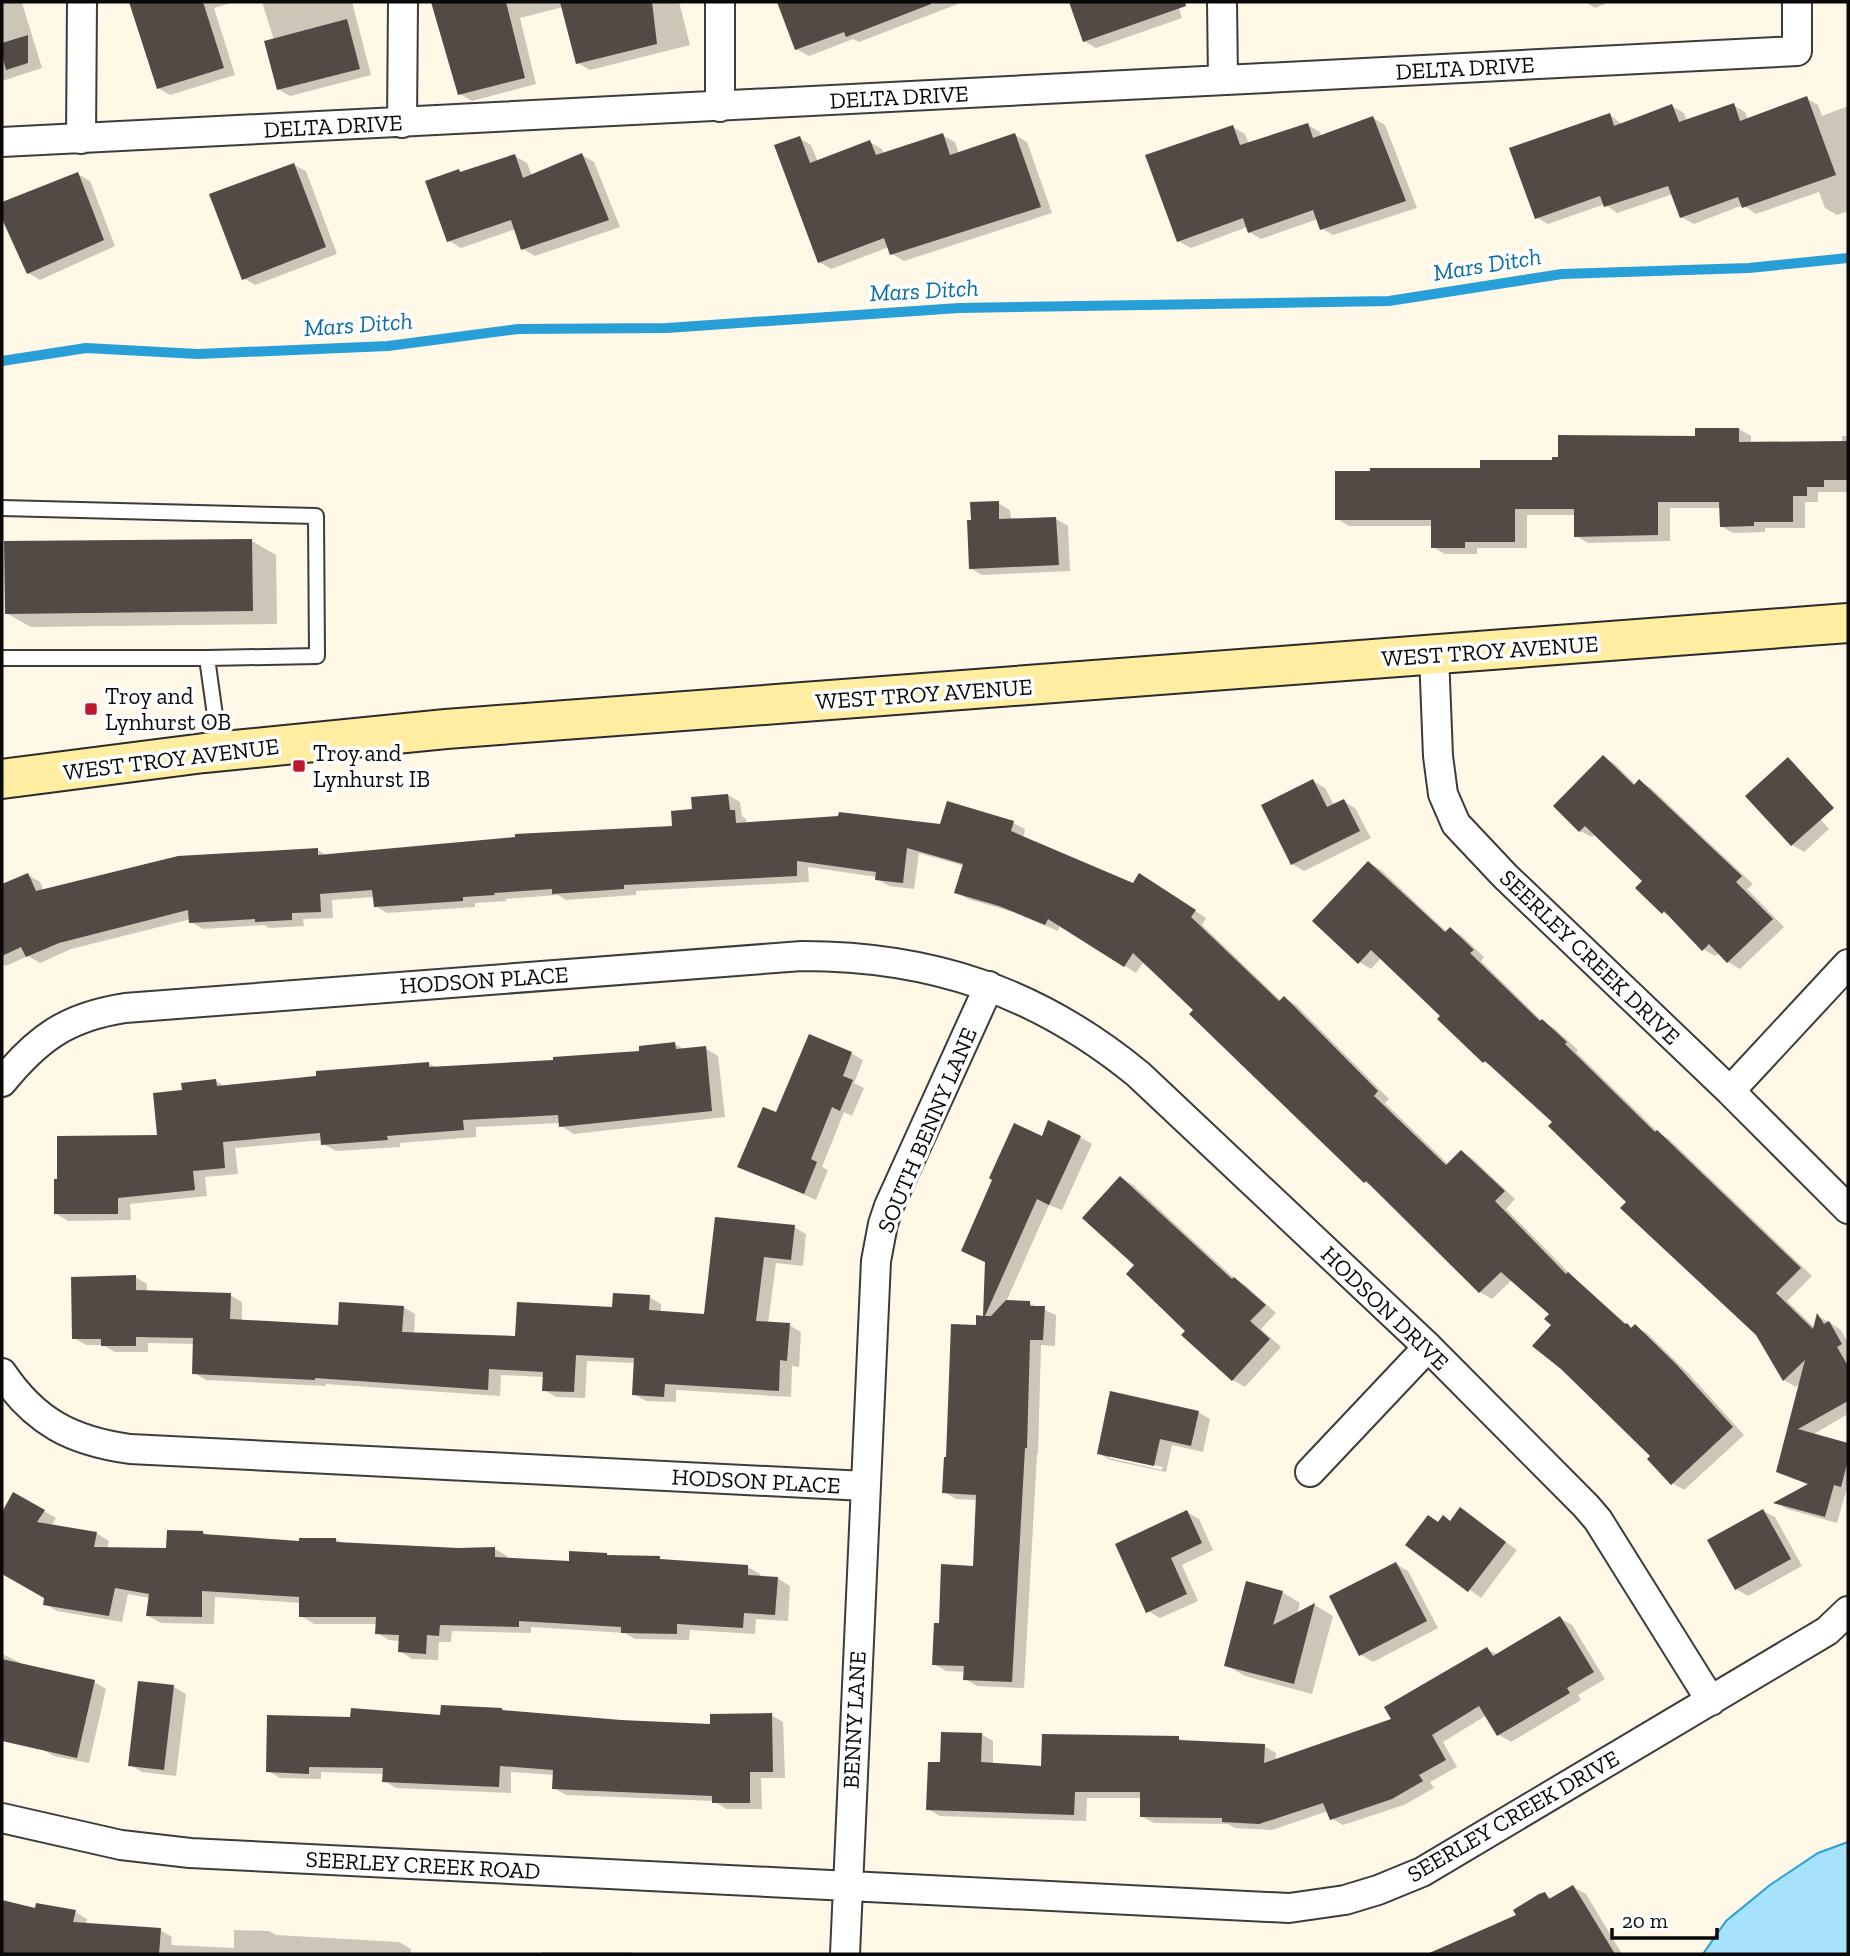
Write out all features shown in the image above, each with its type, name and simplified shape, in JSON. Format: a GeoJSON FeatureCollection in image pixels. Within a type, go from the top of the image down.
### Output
{"type":"FeatureCollection","features":[{"type":"Feature","properties":{"kind":"street"},"geometry":{"type":"LineString","coordinates":[[81,139],[82,2]]}},
{"type":"Feature","properties":{"kind":"street"},"geometry":{"type":"LineString","coordinates":[[402,123],[403,2]]}},
{"type":"Feature","properties":{"kind":"street"},"geometry":{"type":"LineString","coordinates":[[720,2],[720,107]]}},
{"type":"Feature","properties":{"kind":"street"},"geometry":{"type":"LineString","coordinates":[[1222,2],[1223,80]]}},
{"type":"Feature","properties":{"kind":"street","name":"DELTA DRIVE"},"geometry":{"type":"LineString","coordinates":[[2,142],[1797,51],[1797,2]]}},
{"type":"Feature","properties":{"kind":"street","name":"WEST TROY AVENUE"},"geometry":{"type":"LineString","coordinates":[[2,779],[220,752],[458,728],[1848,623]]}},
{"type":"Feature","properties":{"kind":"street","name":"SEERLEY CREEK DRIVE"},"geometry":{"type":"LineString","coordinates":[[1434,655],[1438,756],[1443,794],[1456,824],[1505,876],[1730,1091],[1848,1209]]}},
{"type":"Feature","properties":{"kind":"street","name":"HODSON PLACE"},"geometry":{"type":"LineString","coordinates":[[2,1082],[26,1055],[63,1026],[99,1013],[125,1008],[802,956],[850,956],[898,962],[968,978],[989,986]]}},
{"type":"Feature","properties":{"kind":"street"},"geometry":{"type":"LineString","coordinates":[[1730,1091],[1848,964]]}},
{"type":"Feature","properties":{"kind":"street","name":"HODSON DRIVE"},"geometry":{"type":"LineString","coordinates":[[989,986],[1060,1018],[1129,1067],[1428,1347],[1598,1520],[1711,1701]]}},
{"type":"Feature","properties":{"kind":"street","name":"SOUTH BENNY LANE"},"geometry":{"type":"LineString","coordinates":[[865,1486],[875,1271],[883,1224],[989,986]]}},
{"type":"Feature","properties":{"kind":"street"},"geometry":{"type":"LineString","coordinates":[[1310,1472],[1428,1347]]}},
{"type":"Feature","properties":{"kind":"street","name":"HODSON PLACE"},"geometry":{"type":"LineString","coordinates":[[2,1373],[11,1387],[44,1419],[70,1435],[130,1449],[865,1486]]}},
{"type":"Feature","properties":{"kind":"street","name":"BENNY LANE"},"geometry":{"type":"LineString","coordinates":[[845,1954],[865,1486]]}},
{"type":"Feature","properties":{"kind":"street","name":"SEERLEY CREEK DRIVE"},"geometry":{"type":"LineString","coordinates":[[847,1885],[1269,1908],[1345,1900],[1422,1872],[1827,1631],[1848,1611]]}},
{"type":"Feature","properties":{"kind":"street","name":"SEERLEY CREEK ROAD"},"geometry":{"type":"LineString","coordinates":[[2,1818],[121,1845],[190,1853],[847,1885]]}},
{"type":"Feature","properties":{"kind":"lane"},"geometry":{"type":"LineString","coordinates":[[2,508],[316,516],[317,656],[2,658]]}},
{"type":"Feature","properties":{"kind":"lane"},"geometry":{"type":"LineString","coordinates":[[207,658],[220,752]]}},
{"type":"Feature","properties":{"kind":"water"},"geometry":{"type":"Polygon","coordinates":[[[1848,1842],[1848,1954],[1703,1954],[1726,1921],[1770,1885],[1818,1853],[1848,1842]]]}},
{"type":"Feature","properties":{"kind":"building"},"geometry":{"type":"Polygon","coordinates":[[[129,2],[203,2],[224,68],[157,89],[129,2]]]}},
{"type":"Feature","properties":{"kind":"building"},"geometry":{"type":"Polygon","coordinates":[[[431,2],[506,2],[525,78],[458,95],[431,2]]]}},
{"type":"Feature","properties":{"kind":"building"},"geometry":{"type":"Polygon","coordinates":[[[560,2],[652,2],[657,44],[576,64],[560,2]]]}},
{"type":"Feature","properties":{"kind":"building"},"geometry":{"type":"Polygon","coordinates":[[[777,2],[931,4],[846,37],[844,32],[795,50],[777,2]]]}},
{"type":"Feature","properties":{"kind":"building"},"geometry":{"type":"Polygon","coordinates":[[[1069,2],[1185,2],[1186,6],[1083,42],[1069,2]]]}},
{"type":"Feature","properties":{"kind":"building"},"geometry":{"type":"Polygon","coordinates":[[[347,19],[360,69],[277,90],[264,41],[347,19]]]}},
{"type":"Feature","properties":{"kind":"building"},"geometry":{"type":"Polygon","coordinates":[[[28,35],[28,63],[6,70],[2,43],[28,35]]]}},
{"type":"Feature","properties":{"kind":"building"},"geometry":{"type":"Polygon","coordinates":[[[1807,96],[1836,175],[1742,208],[1738,197],[1680,218],[1668,186],[1604,207],[1600,196],[1535,219],[1509,148],[1610,113],[1614,126],[1672,104],[1679,122],[1734,103],[1740,121],[1807,96]]]}},
{"type":"Feature","properties":{"kind":"building"},"geometry":{"type":"Polygon","coordinates":[[[1373,116],[1406,201],[1320,230],[1313,210],[1248,233],[1243,218],[1177,242],[1145,155],[1233,125],[1240,145],[1308,123],[1313,138],[1373,116]]]}},
{"type":"Feature","properties":{"kind":"building"},"geometry":{"type":"Polygon","coordinates":[[[943,133],[950,155],[1015,133],[1041,207],[890,255],[884,238],[818,263],[774,145],[800,136],[810,163],[870,140],[876,155],[943,133]]]}},
{"type":"Feature","properties":{"kind":"building"},"geometry":{"type":"Polygon","coordinates":[[[582,153],[609,220],[521,250],[511,220],[447,242],[425,181],[515,154],[523,178],[582,153]]]}},
{"type":"Feature","properties":{"kind":"building"},"geometry":{"type":"Polygon","coordinates":[[[294,163],[326,247],[242,280],[209,194],[294,163]]]}},
{"type":"Feature","properties":{"kind":"building"},"geometry":{"type":"Polygon","coordinates":[[[78,172],[104,240],[27,274],[2,219],[2,202],[78,172]]]}},
{"type":"Feature","properties":{"kind":"building"},"geometry":{"type":"Polygon","coordinates":[[[1695,428],[1739,428],[1739,442],[1848,441],[1848,480],[1824,480],[1824,487],[1807,487],[1807,496],[1793,496],[1793,522],[1754,522],[1754,526],[1720,527],[1719,502],[1658,502],[1658,535],[1574,537],[1574,509],[1515,509],[1515,542],[1465,542],[1465,548],[1431,548],[1431,520],[1335,520],[1335,471],[1370,471],[1370,468],[1480,468],[1480,460],[1552,460],[1552,457],[1558,457],[1558,435],[1695,436],[1695,428]]]}},
{"type":"Feature","properties":{"kind":"building"},"geometry":{"type":"Polygon","coordinates":[[[999,501],[999,519],[1056,517],[1059,565],[969,569],[967,520],[971,520],[970,502],[999,501]]]}},
{"type":"Feature","properties":{"kind":"building"},"geometry":{"type":"Polygon","coordinates":[[[252,539],[253,611],[5,614],[4,541],[252,539]]]}},
{"type":"Feature","properties":{"kind":"building"},"geometry":{"type":"Polygon","coordinates":[[[1603,755],[1634,785],[1639,779],[1742,876],[1736,882],[1773,919],[1727,963],[1709,944],[1702,951],[1664,911],[1662,914],[1635,888],[1642,881],[1585,826],[1579,832],[1553,806],[1603,755]]]}},
{"type":"Feature","properties":{"kind":"building"},"geometry":{"type":"Polygon","coordinates":[[[1788,757],[1834,808],[1791,846],[1745,796],[1788,757]]]}},
{"type":"Feature","properties":{"kind":"building"},"geometry":{"type":"Polygon","coordinates":[[[1313,779],[1327,807],[1344,799],[1360,831],[1291,865],[1261,805],[1313,779]]]}},
{"type":"Feature","properties":{"kind":"building"},"geometry":{"type":"Polygon","coordinates":[[[728,794],[730,810],[735,810],[736,823],[838,816],[839,812],[940,824],[947,801],[1014,821],[1011,831],[1133,883],[1139,873],[1196,910],[1191,917],[1279,1001],[1284,996],[1378,1091],[1374,1096],[1446,1165],[1461,1150],[1505,1191],[1495,1201],[1566,1274],[1568,1272],[1625,1324],[1631,1328],[1635,1324],[1677,1365],[1733,1427],[1671,1485],[1647,1459],[1650,1456],[1561,1369],[1532,1346],[1551,1325],[1544,1319],[1549,1314],[1501,1272],[1479,1293],[1366,1181],[1364,1183],[1189,1014],[1193,1010],[1133,953],[1124,967],[1048,919],[1045,925],[999,906],[954,893],[963,864],[907,848],[903,883],[875,880],[876,872],[797,861],[797,876],[624,885],[624,889],[552,894],[552,889],[494,893],[495,895],[463,897],[463,901],[374,907],[372,890],[320,894],[321,912],[292,913],[292,920],[189,923],[188,910],[59,943],[26,957],[21,947],[2,956],[2,884],[28,873],[36,891],[178,856],[318,848],[318,855],[515,837],[515,834],[672,826],[671,811],[692,809],[691,797],[728,794]]]}},
{"type":"Feature","properties":{"kind":"building"},"geometry":{"type":"Polygon","coordinates":[[[1368,861],[1445,932],[1450,927],[1474,950],[1470,953],[1540,1021],[1542,1019],[1567,1042],[1565,1044],[1655,1132],[1657,1130],[1801,1268],[1776,1293],[1813,1329],[1817,1313],[1824,1324],[1829,1321],[1842,1344],[1837,1347],[1848,1366],[1848,1401],[1798,1429],[1848,1443],[1848,1460],[1841,1487],[1834,1485],[1825,1517],[1773,1503],[1808,1484],[1776,1472],[1805,1360],[1783,1381],[1756,1335],[1620,1208],[1626,1202],[1548,1126],[1552,1122],[1485,1061],[1483,1063],[1437,1019],[1440,1016],[1371,950],[1358,964],[1312,921],[1368,861]]]}},
{"type":"Feature","properties":{"kind":"building"},"geometry":{"type":"Polygon","coordinates":[[[809,1034],[852,1052],[843,1076],[853,1080],[840,1111],[832,1107],[811,1159],[817,1162],[804,1194],[737,1167],[763,1107],[776,1112],[809,1034]]]}},
{"type":"Feature","properties":{"kind":"building"},"geometry":{"type":"Polygon","coordinates":[[[675,1042],[676,1049],[706,1046],[712,1111],[559,1127],[558,1115],[463,1120],[464,1130],[321,1145],[320,1133],[223,1142],[225,1168],[193,1171],[195,1190],[118,1198],[118,1214],[54,1214],[57,1136],[157,1135],[153,1093],[182,1090],[181,1083],[216,1079],[217,1086],[316,1076],[316,1071],[429,1062],[429,1067],[553,1060],[553,1057],[639,1051],[639,1046],[675,1042]]]}},
{"type":"Feature","properties":{"kind":"building"},"geometry":{"type":"Polygon","coordinates":[[[1048,1120],[1081,1136],[1049,1205],[1037,1199],[985,1316],[991,1316],[1006,1300],[1030,1301],[1030,1306],[1045,1306],[1043,1340],[1030,1340],[1027,1448],[1012,1682],[963,1680],[964,1666],[932,1665],[934,1623],[939,1623],[941,1564],[973,1566],[976,1495],[942,1493],[951,1324],[976,1325],[976,1315],[983,1316],[985,1262],[961,1251],[1014,1123],[1042,1136],[1048,1120]]]}},
{"type":"Feature","properties":{"kind":"building"},"geometry":{"type":"Polygon","coordinates":[[[1120,1176],[1232,1279],[1234,1277],[1266,1305],[1250,1321],[1270,1339],[1232,1381],[1181,1335],[1185,1331],[1126,1274],[1134,1265],[1082,1218],[1120,1176]]]}},
{"type":"Feature","properties":{"kind":"building"},"geometry":{"type":"Polygon","coordinates":[[[715,1217],[795,1225],[791,1260],[764,1257],[756,1321],[790,1323],[787,1361],[780,1360],[779,1391],[665,1384],[664,1397],[632,1395],[634,1358],[576,1355],[574,1392],[542,1391],[543,1372],[489,1369],[488,1390],[315,1378],[192,1374],[193,1338],[136,1337],[136,1346],[101,1346],[101,1339],[72,1339],[71,1277],[136,1275],[136,1290],[231,1293],[230,1319],[338,1325],[339,1302],[404,1306],[402,1332],[515,1336],[517,1302],[612,1307],[613,1293],[650,1295],[649,1310],[704,1314],[715,1217]]]}},
{"type":"Feature","properties":{"kind":"building"},"geometry":{"type":"Polygon","coordinates":[[[1110,1391],[1199,1411],[1191,1446],[1160,1439],[1154,1466],[1097,1454],[1110,1391]]]}},
{"type":"Feature","properties":{"kind":"building"},"geometry":{"type":"Polygon","coordinates":[[[13,1492],[45,1510],[37,1522],[97,1532],[94,1547],[166,1548],[167,1530],[299,1541],[299,1538],[336,1538],[336,1542],[458,1548],[495,1547],[495,1557],[569,1561],[569,1551],[660,1556],[660,1559],[748,1565],[748,1575],[778,1577],[775,1615],[744,1613],[743,1628],[677,1624],[677,1634],[621,1633],[621,1627],[519,1621],[519,1627],[440,1625],[439,1636],[427,1635],[426,1654],[398,1652],[399,1635],[375,1634],[376,1617],[299,1617],[299,1597],[202,1591],[202,1617],[146,1616],[149,1594],[115,1588],[109,1616],[43,1605],[44,1598],[2,1574],[2,1512],[13,1492]]]}},
{"type":"Feature","properties":{"kind":"building"},"geometry":{"type":"Polygon","coordinates":[[[1460,1507],[1506,1542],[1468,1592],[1405,1545],[1428,1515],[1438,1522],[1443,1515],[1450,1521],[1460,1507]]]}},
{"type":"Feature","properties":{"kind":"building"},"geometry":{"type":"Polygon","coordinates":[[[1763,1509],[1791,1559],[1735,1590],[1707,1540],[1763,1509]]]}},
{"type":"Feature","properties":{"kind":"building"},"geometry":{"type":"Polygon","coordinates":[[[1187,1510],[1202,1543],[1171,1558],[1187,1594],[1146,1613],[1115,1544],[1187,1510]]]}},
{"type":"Feature","properties":{"kind":"building"},"geometry":{"type":"Polygon","coordinates":[[[1396,1562],[1427,1621],[1359,1656],[1329,1596],[1396,1562]]]}},
{"type":"Feature","properties":{"kind":"building"},"geometry":{"type":"Polygon","coordinates":[[[1246,1581],[1283,1591],[1273,1625],[1315,1603],[1294,1684],[1224,1666],[1246,1581]]]}},
{"type":"Feature","properties":{"kind":"building"},"geometry":{"type":"Polygon","coordinates":[[[1560,1616],[1594,1672],[1567,1688],[1570,1693],[1497,1736],[1479,1706],[1432,1735],[1446,1760],[1419,1775],[1423,1781],[1392,1799],[1330,1820],[1323,1803],[1259,1824],[1222,1822],[1222,1818],[1140,1817],[1140,1792],[1075,1792],[1074,1815],[926,1810],[928,1762],[940,1762],[941,1732],[982,1733],[981,1762],[1041,1766],[1042,1734],[1179,1736],[1179,1740],[1265,1744],[1264,1763],[1391,1719],[1384,1707],[1487,1647],[1493,1656],[1560,1616]]]}},
{"type":"Feature","properties":{"kind":"building"},"geometry":{"type":"Polygon","coordinates":[[[2,1659],[95,1680],[77,1758],[2,1741],[2,1659]]]}},
{"type":"Feature","properties":{"kind":"building"},"geometry":{"type":"Polygon","coordinates":[[[138,1681],[174,1685],[164,1770],[128,1766],[138,1681]]]}},
{"type":"Feature","properties":{"kind":"building"},"geometry":{"type":"Polygon","coordinates":[[[441,1705],[621,1720],[710,1724],[710,1714],[772,1713],[773,1772],[750,1772],[750,1803],[712,1803],[712,1796],[552,1789],[553,1770],[500,1766],[499,1787],[382,1782],[383,1768],[309,1767],[309,1774],[266,1772],[267,1715],[350,1717],[351,1708],[440,1715],[441,1705]]]}},
{"type":"Feature","properties":{"kind":"building"},"geometry":{"type":"Polygon","coordinates":[[[1573,1885],[1615,1954],[1427,1954],[1516,1915],[1513,1910],[1539,1894],[1545,1892],[1549,1899],[1573,1885]]]}},
{"type":"Feature","properties":{"kind":"building"},"geometry":{"type":"Polygon","coordinates":[[[2,1900],[35,1908],[36,1903],[76,1910],[73,1922],[161,1928],[159,1954],[2,1954],[2,1900]]]}},
{"type":"Feature","properties":{"kind":"waterway","name":"Mars Ditch"},"geometry":{"type":"LineString","coordinates":[[2,361],[86,348],[198,354],[388,346],[518,329],[667,328],[959,308],[1389,301],[1562,274],[1749,268],[1848,258]]}},
{"type":"Feature","properties":{"kind":"place","name":"Troy and Lynhurst OB"},"geometry":{"type":"Point","coordinates":[91,709]}},
{"type":"Feature","properties":{"kind":"place","name":"Troy and Lynhurst IB"},"geometry":{"type":"Point","coordinates":[299,766]}}]}
